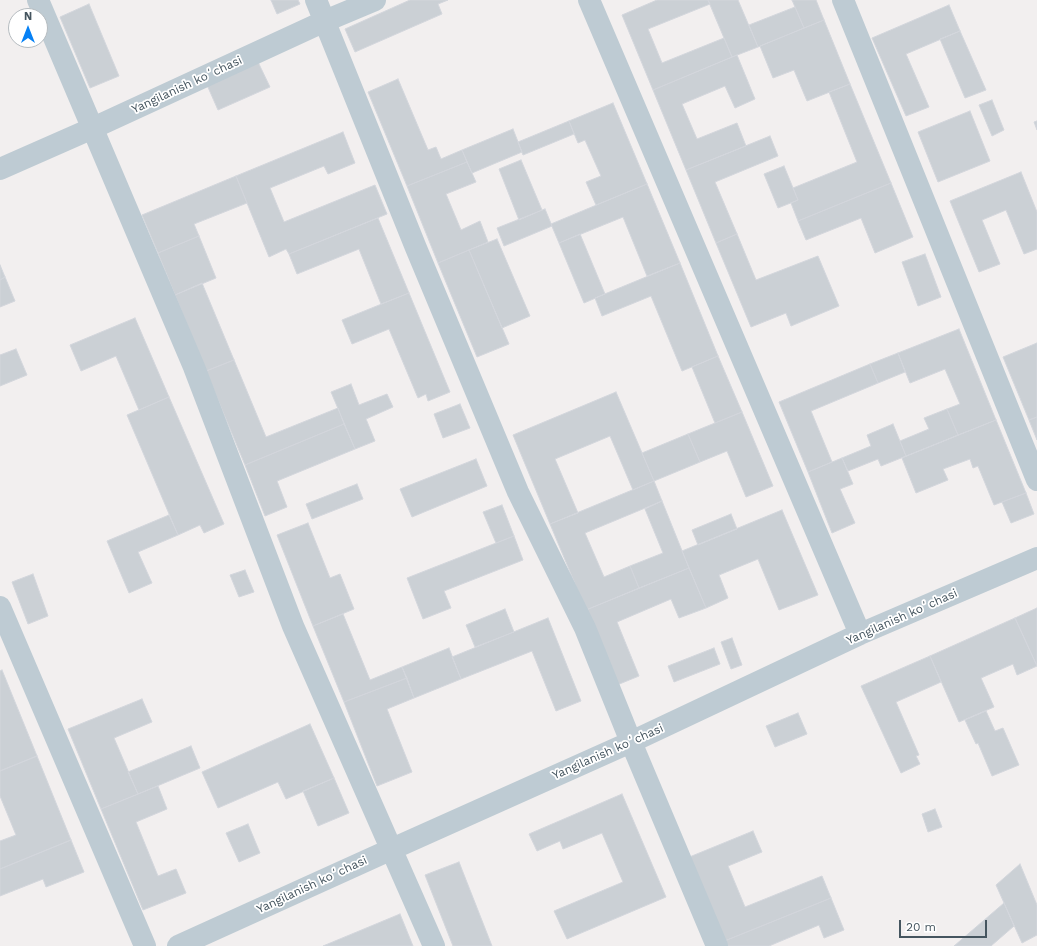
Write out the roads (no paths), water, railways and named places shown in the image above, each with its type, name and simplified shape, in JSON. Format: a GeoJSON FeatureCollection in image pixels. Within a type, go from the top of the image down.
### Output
{"type":"FeatureCollection","features":[{"type":"Feature","properties":{"kind":"street"},"geometry":{"type":"LineString","coordinates":[[38,0],[194,367],[293,626],[434,946]]}},
{"type":"Feature","properties":{"kind":"street"},"geometry":{"type":"LineString","coordinates":[[316,0],[416,248],[518,492],[585,628],[631,742],[717,946]]}},
{"type":"Feature","properties":{"kind":"street","name":"Yangilanish koʻchasi"},"geometry":{"type":"LineString","coordinates":[[0,169],[93,128],[325,21],[375,0]]}},
{"type":"Feature","properties":{"kind":"street"},"geometry":{"type":"LineString","coordinates":[[589,0],[860,634]]}},
{"type":"Feature","properties":{"kind":"street"},"geometry":{"type":"LineString","coordinates":[[843,0],[1037,480]]}},
{"type":"Feature","properties":{"kind":"street","name":"Yangilanish koʻchasi"},"geometry":{"type":"LineString","coordinates":[[178,946],[392,848],[631,742],[860,634],[1037,558]]}},
{"type":"Feature","properties":{"kind":"street"},"geometry":{"type":"LineString","coordinates":[[0,606],[145,946]]}}]}
